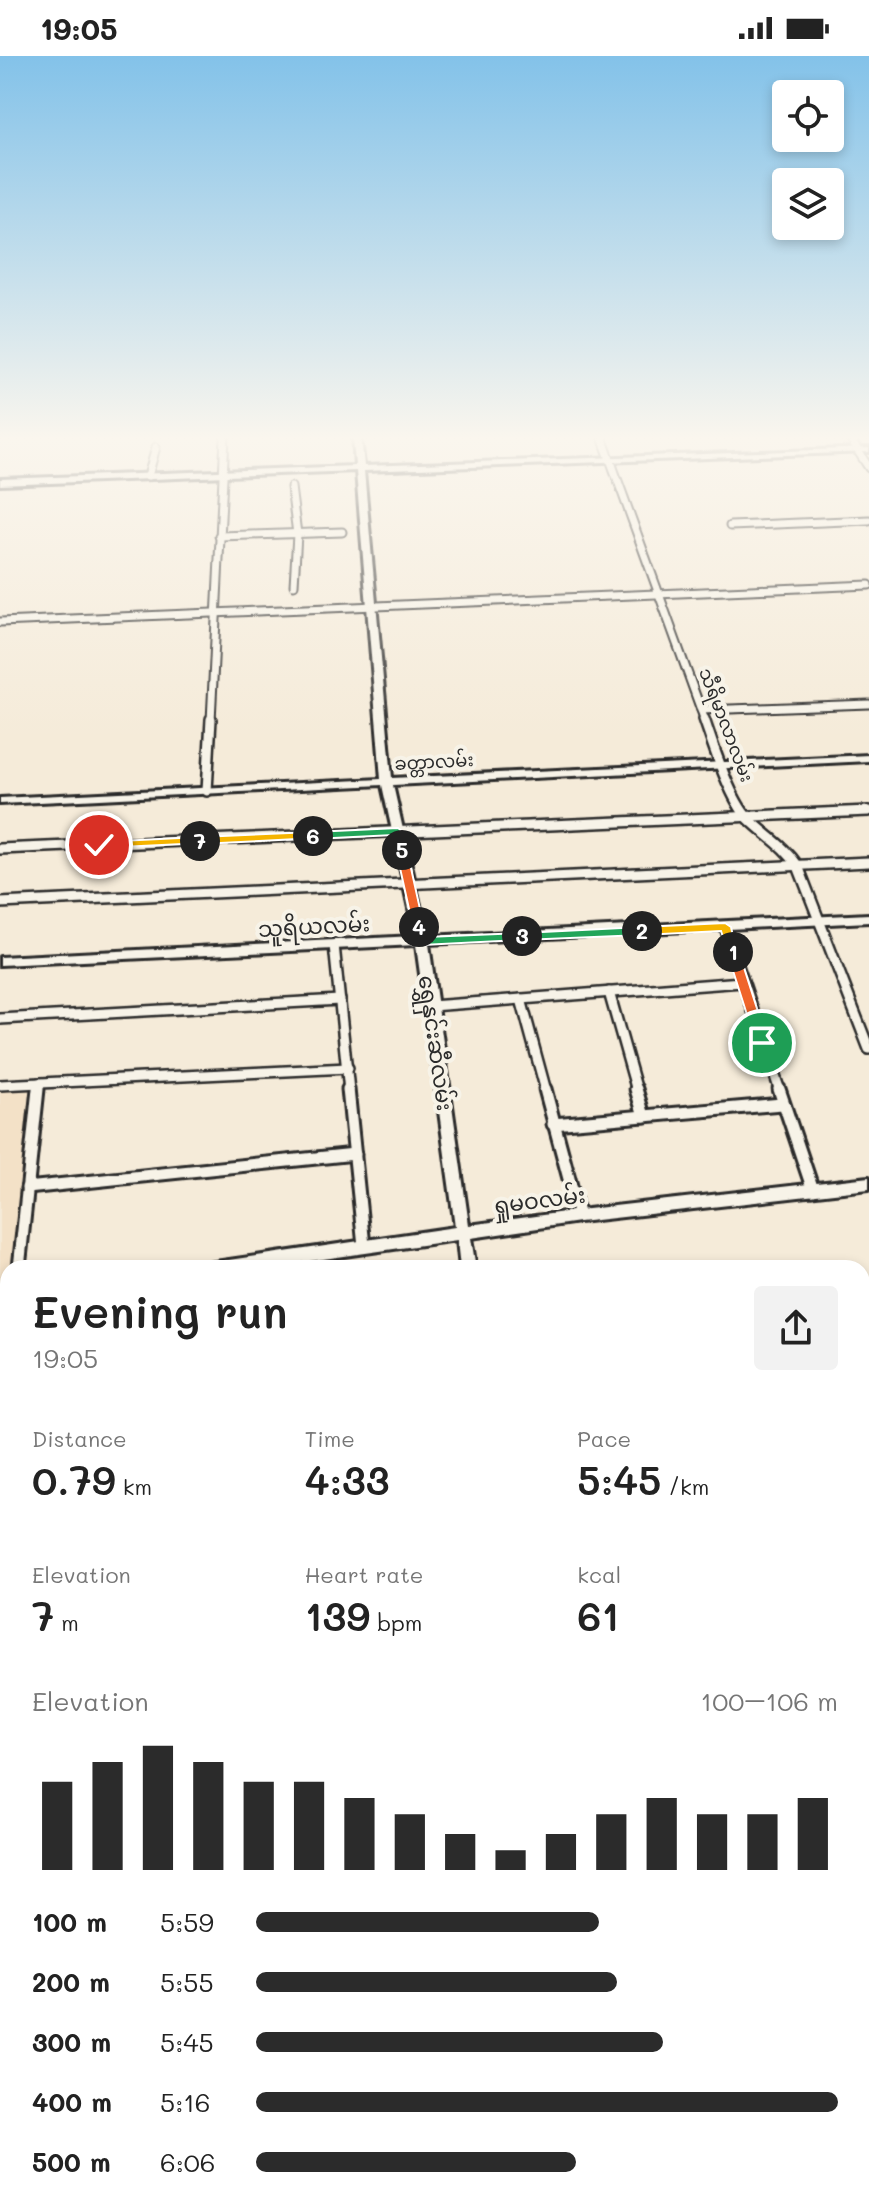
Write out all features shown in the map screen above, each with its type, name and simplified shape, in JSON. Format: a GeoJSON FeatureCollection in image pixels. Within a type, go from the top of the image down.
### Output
{"type":"FeatureCollection","features":[{"type":"Feature","properties":{"kind":"street"},"geometry":{"type":"LineString","coordinates":[[207,791],[219,537]]}},
{"type":"Feature","properties":{"kind":"street"},"geometry":{"type":"LineString","coordinates":[[294,585],[297,537]]}},
{"type":"Feature","properties":{"kind":"street","name":"ရွှေနှင်းဆီလမ်း"},"geometry":{"type":"LineString","coordinates":[[366,537],[387,783],[422,941],[467,1260]]}},
{"type":"Feature","properties":{"kind":"street","name":"သီရိမာလာလမ်း"},"geometry":{"type":"LineString","coordinates":[[639,537],[721,766],[746,816],[786,848],[798,866],[869,1049]]}},
{"type":"Feature","properties":{"kind":"street"},"geometry":{"type":"LineString","coordinates":[[0,622],[660,591],[869,585]]}},
{"type":"Feature","properties":{"kind":"street"},"geometry":{"type":"LineString","coordinates":[[701,710],[869,704]]}},
{"type":"Feature","properties":{"kind":"street","name":"ခတ္တာလမ်း"},"geometry":{"type":"LineString","coordinates":[[0,801],[869,758]]}},
{"type":"Feature","properties":{"kind":"street"},"geometry":{"type":"LineString","coordinates":[[0,849],[869,811]]}},
{"type":"Feature","properties":{"kind":"street"},"geometry":{"type":"LineString","coordinates":[[0,903],[869,862]]}},
{"type":"Feature","properties":{"kind":"street","name":"သူရိယလမ်း"},"geometry":{"type":"LineString","coordinates":[[0,961],[869,918]]}},
{"type":"Feature","properties":{"kind":"street"},"geometry":{"type":"LineString","coordinates":[[725,927],[813,1190]]}},
{"type":"Feature","properties":{"kind":"street"},"geometry":{"type":"LineString","coordinates":[[334,945],[364,1246]]}},
{"type":"Feature","properties":{"kind":"street"},"geometry":{"type":"LineString","coordinates":[[431,1006],[742,982]]}},
{"type":"Feature","properties":{"kind":"street"},"geometry":{"type":"LineString","coordinates":[[609,992],[644,1116]]}},
{"type":"Feature","properties":{"kind":"street"},"geometry":{"type":"LineString","coordinates":[[521,999],[579,1216]]}},
{"type":"Feature","properties":{"kind":"street"},"geometry":{"type":"LineString","coordinates":[[0,1019],[340,1000]]}},
{"type":"Feature","properties":{"kind":"street"},"geometry":{"type":"LineString","coordinates":[[0,1085],[348,1068]]}},
{"type":"Feature","properties":{"kind":"street"},"geometry":{"type":"LineString","coordinates":[[20,1260],[39,1083]]}},
{"type":"Feature","properties":{"kind":"street"},"geometry":{"type":"LineString","coordinates":[[553,1124],[782,1104]]}},
{"type":"Feature","properties":{"kind":"street"},"geometry":{"type":"LineString","coordinates":[[27,1188],[355,1154]]}},
{"type":"Feature","properties":{"kind":"street","name":"ရှုမဝလမ်း"},"geometry":{"type":"LineString","coordinates":[[269,1260],[579,1216],[869,1183]]}},
{"type":"Feature","properties":{"kind":"shaded area"},"geometry":{"type":"Polygon","coordinates":[[[31,1089],[12,1260],[0,1260],[0,1091],[31,1089]]]}},
{"type":"Feature","properties":{"kind":"route"},"geometry":{"type":"LineString","coordinates":[[99,845],[398,832],[422,941],[725,927],[762,1043]]}}]}
